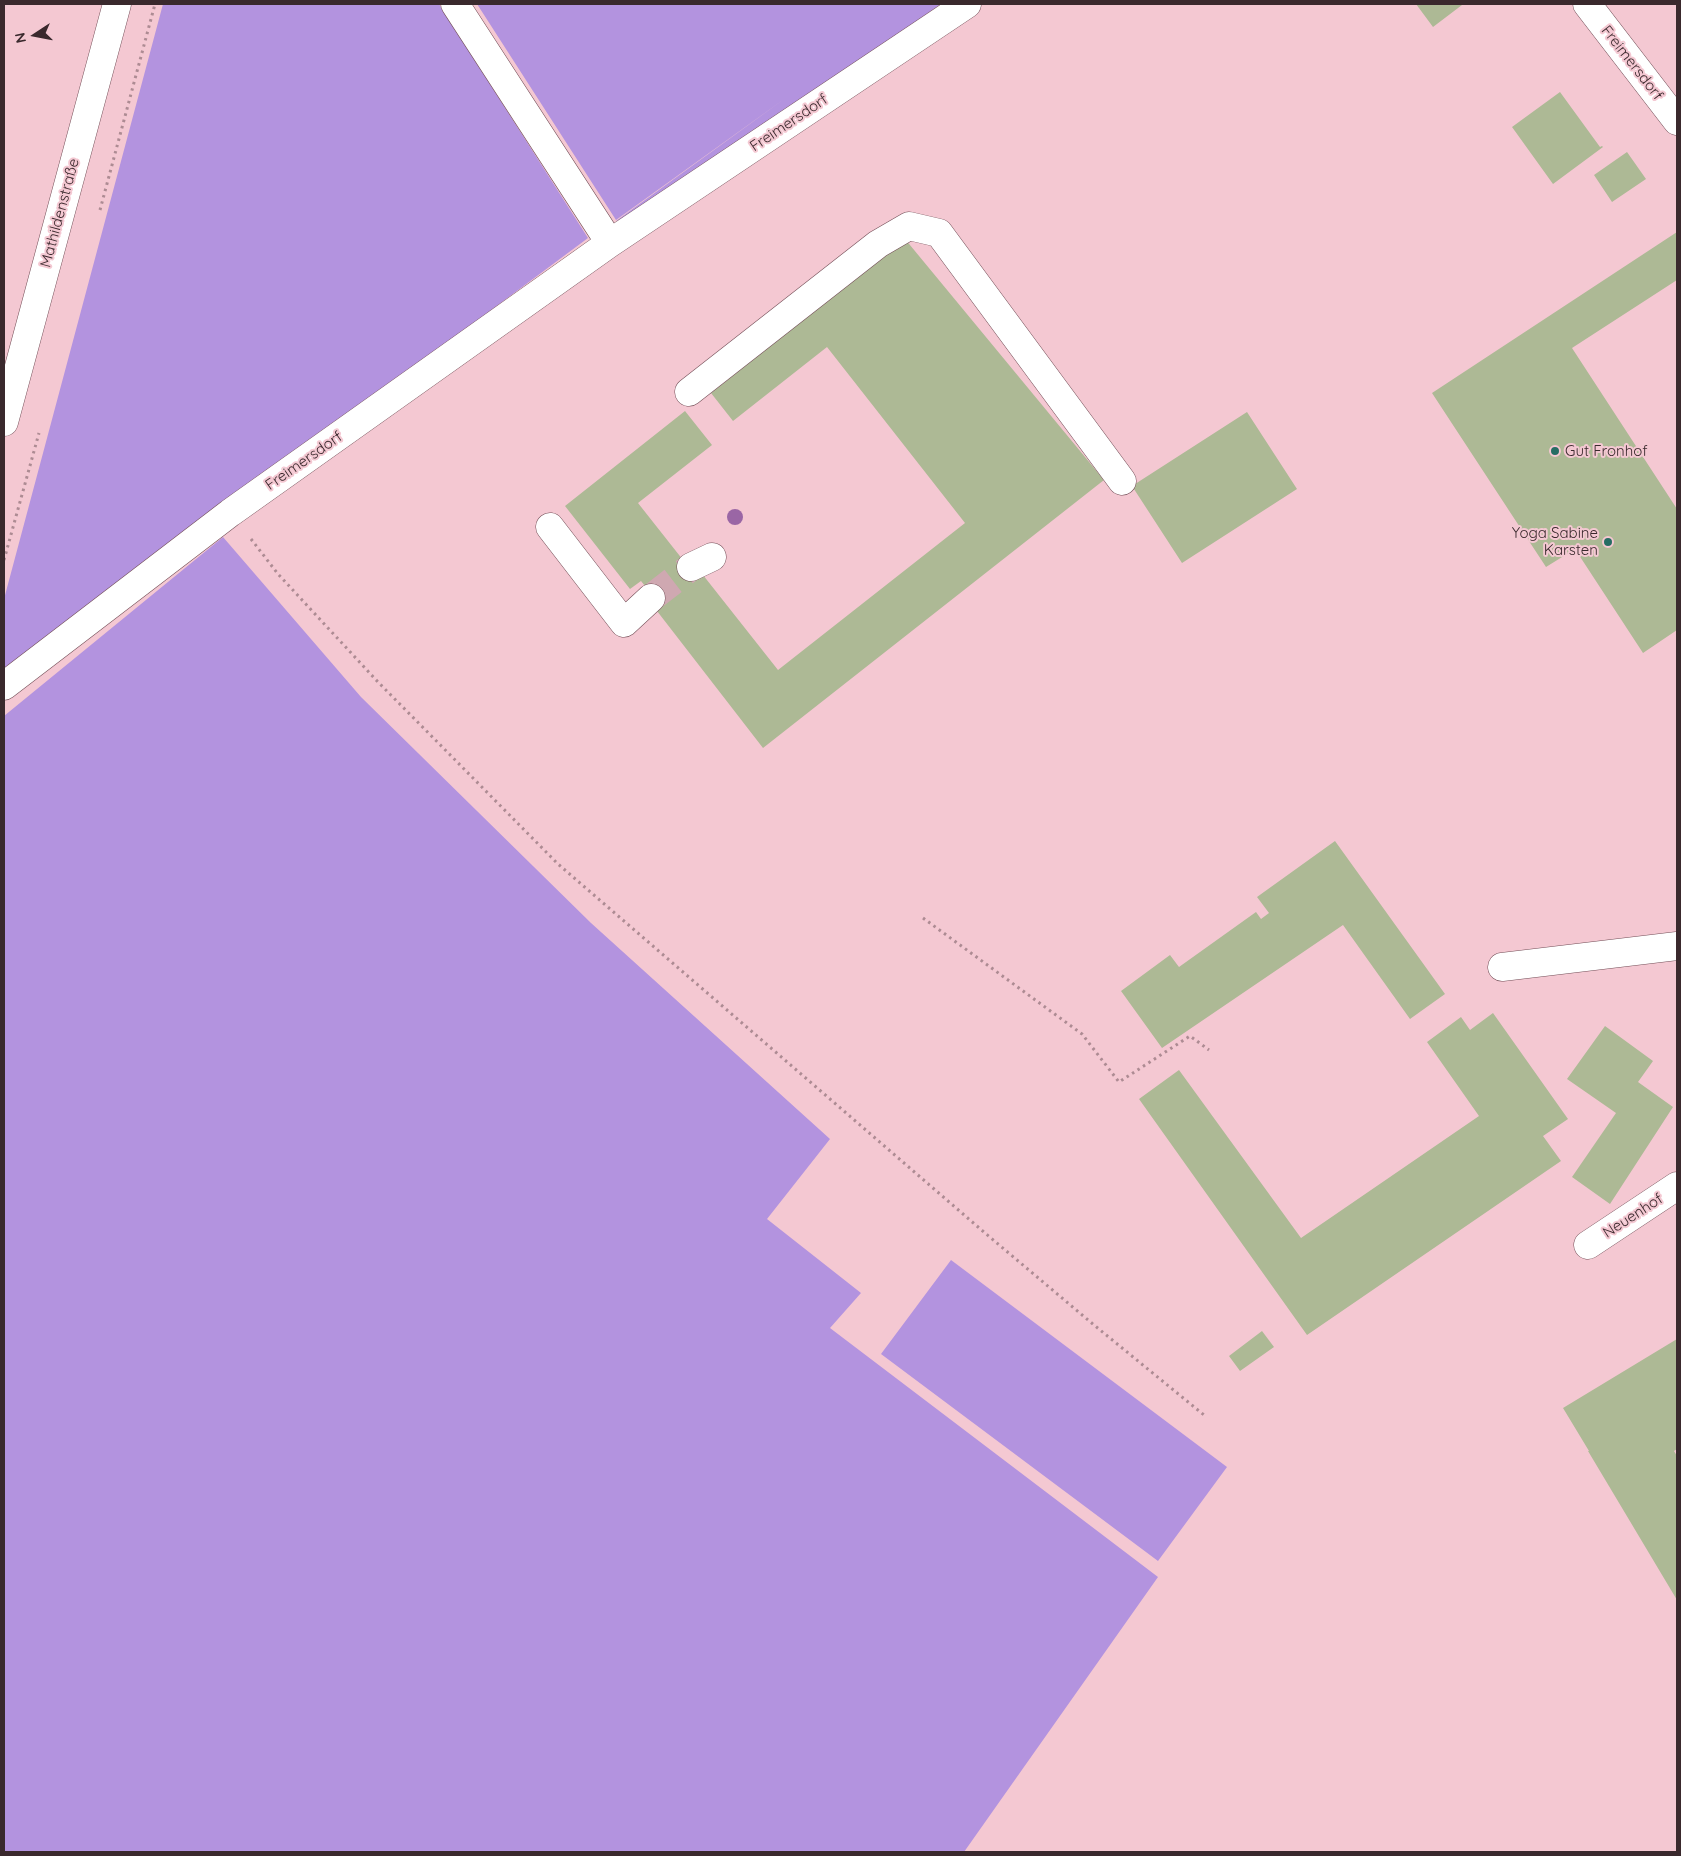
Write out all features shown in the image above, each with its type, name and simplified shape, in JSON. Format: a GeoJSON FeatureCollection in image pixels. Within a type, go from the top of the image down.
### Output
{"type":"FeatureCollection","features":[{"type":"Feature","properties":{"kind":"street","name":"Mathildenstraße"},"geometry":{"type":"LineString","coordinates":[[4,422],[116,4]]}},
{"type":"Feature","properties":{"kind":"street"},"geometry":{"type":"LineString","coordinates":[[455,4],[610,243]]}},
{"type":"Feature","properties":{"kind":"street","name":"Freimersdorf"},"geometry":{"type":"LineString","coordinates":[[4,686],[230,513],[610,243],[967,4]]}},
{"type":"Feature","properties":{"kind":"street","name":"Freimersdorf"},"geometry":{"type":"LineString","coordinates":[[1588,4],[1677,121]]}},
{"type":"Feature","properties":{"kind":"street"},"geometry":{"type":"LineString","coordinates":[[689,392],[878,244],[909,226],[939,233],[1122,481]]}},
{"type":"Feature","properties":{"kind":"street"},"geometry":{"type":"LineString","coordinates":[[550,527],[624,623],[651,598]]}},
{"type":"Feature","properties":{"kind":"street"},"geometry":{"type":"LineString","coordinates":[[1502,968],[1677,946]]}},
{"type":"Feature","properties":{"kind":"street","name":"Neuenhof"},"geometry":{"type":"LineString","coordinates":[[1588,1245],[1677,1186]]}},
{"type":"Feature","properties":{"kind":"path"},"geometry":{"type":"LineString","coordinates":[[230,513],[278,574],[378,682],[558,864],[985,1233],[1204,1415]]}},
{"type":"Feature","properties":{"kind":"path"},"geometry":{"type":"LineString","coordinates":[[923,918],[1082,1034],[1119,1082],[1190,1036],[1209,1050]]}},
{"type":"Feature","properties":{"kind":"shaded area"},"geometry":{"type":"Polygon","coordinates":[[[163,4],[439,4],[588,238],[4,673],[4,599],[163,4]]]}},
{"type":"Feature","properties":{"kind":"shaded area"},"geometry":{"type":"Polygon","coordinates":[[[477,4],[941,4],[721,158],[645,215],[616,221],[787,97],[616,220],[477,4]]]}},
{"type":"Feature","properties":{"kind":"shaded area"},"geometry":{"type":"Polygon","coordinates":[[[223,537],[361,697],[591,923],[830,1139],[767,1219],[861,1293],[830,1328],[1158,1577],[964,1852],[4,1852],[4,716],[223,537]]]}},
{"type":"Feature","properties":{"kind":"shaded area"},"geometry":{"type":"Polygon","coordinates":[[[951,1260],[1227,1467],[1158,1561],[881,1354],[951,1260]]]}},
{"type":"Feature","properties":{"kind":"building"},"geometry":{"type":"Polygon","coordinates":[[[1416,4],[1461,4],[1462,5],[1433,27],[1416,4]]]}},
{"type":"Feature","properties":{"kind":"building"},"geometry":{"type":"Polygon","coordinates":[[[1560,92],[1600,147],[1603,147],[1553,184],[1512,127],[1560,92]]]}},
{"type":"Feature","properties":{"kind":"building"},"geometry":{"type":"Polygon","coordinates":[[[1627,152],[1646,179],[1612,202],[1594,175],[1627,152]]]}},
{"type":"Feature","properties":{"kind":"building","name":"Gut Fronhof"},"geometry":{"type":"Polygon","coordinates":[[[1677,232],[1677,280],[1572,348],[1677,509],[1677,630],[1643,653],[1575,549],[1546,567],[1432,393],[1677,232]]]}},
{"type":"Feature","properties":{"kind":"building"},"geometry":{"type":"Polygon","coordinates":[[[905,239],[1104,480],[763,748],[657,611],[662,607],[641,581],[630,589],[565,506],[685,411],[712,445],[638,503],[698,579],[703,575],[778,670],[965,523],[827,347],[733,421],[711,393],[905,239]]]}},
{"type":"Feature","properties":{"kind":"building"},"geometry":{"type":"Polygon","coordinates":[[[1247,412],[1297,489],[1182,563],[1132,486],[1247,412]]]}},
{"type":"Feature","properties":{"kind":"building"},"geometry":{"type":"Polygon","coordinates":[[[1335,841],[1445,994],[1410,1019],[1343,925],[1162,1048],[1121,991],[1170,955],[1179,967],[1256,912],[1261,919],[1269,913],[1257,897],[1335,841]]]}},
{"type":"Feature","properties":{"kind":"building"},"geometry":{"type":"Polygon","coordinates":[[[1493,1013],[1568,1119],[1543,1136],[1561,1161],[1307,1335],[1139,1099],[1179,1070],[1301,1238],[1479,1116],[1427,1042],[1461,1017],[1470,1030],[1493,1013]]]}},
{"type":"Feature","properties":{"kind":"building"},"geometry":{"type":"Polygon","coordinates":[[[1605,1026],[1653,1061],[1638,1082],[1673,1107],[1610,1204],[1572,1177],[1616,1113],[1567,1079],[1605,1026]]]}},
{"type":"Feature","properties":{"kind":"building"},"geometry":{"type":"Polygon","coordinates":[[[1262,1331],[1274,1347],[1240,1371],[1229,1356],[1262,1331]]]}},
{"type":"Feature","properties":{"kind":"building"},"geometry":{"type":"Polygon","coordinates":[[[1677,1339],[1677,1449],[1674,1451],[1677,1456],[1677,1600],[1563,1408],[1677,1339]]]}},
{"type":"Feature","properties":{"kind":"tunnel"},"geometry":{"type":"LineString","coordinates":[[651,598],[691,567]]}},
{"type":"Feature","properties":{"kind":"place","name":"Gut Fronhof"},"geometry":{"type":"Point","coordinates":[1555,451]}},
{"type":"Feature","properties":{"kind":"place","name":"Yoga Sabine Karsten"},"geometry":{"type":"Point","coordinates":[1608,542]}}]}
